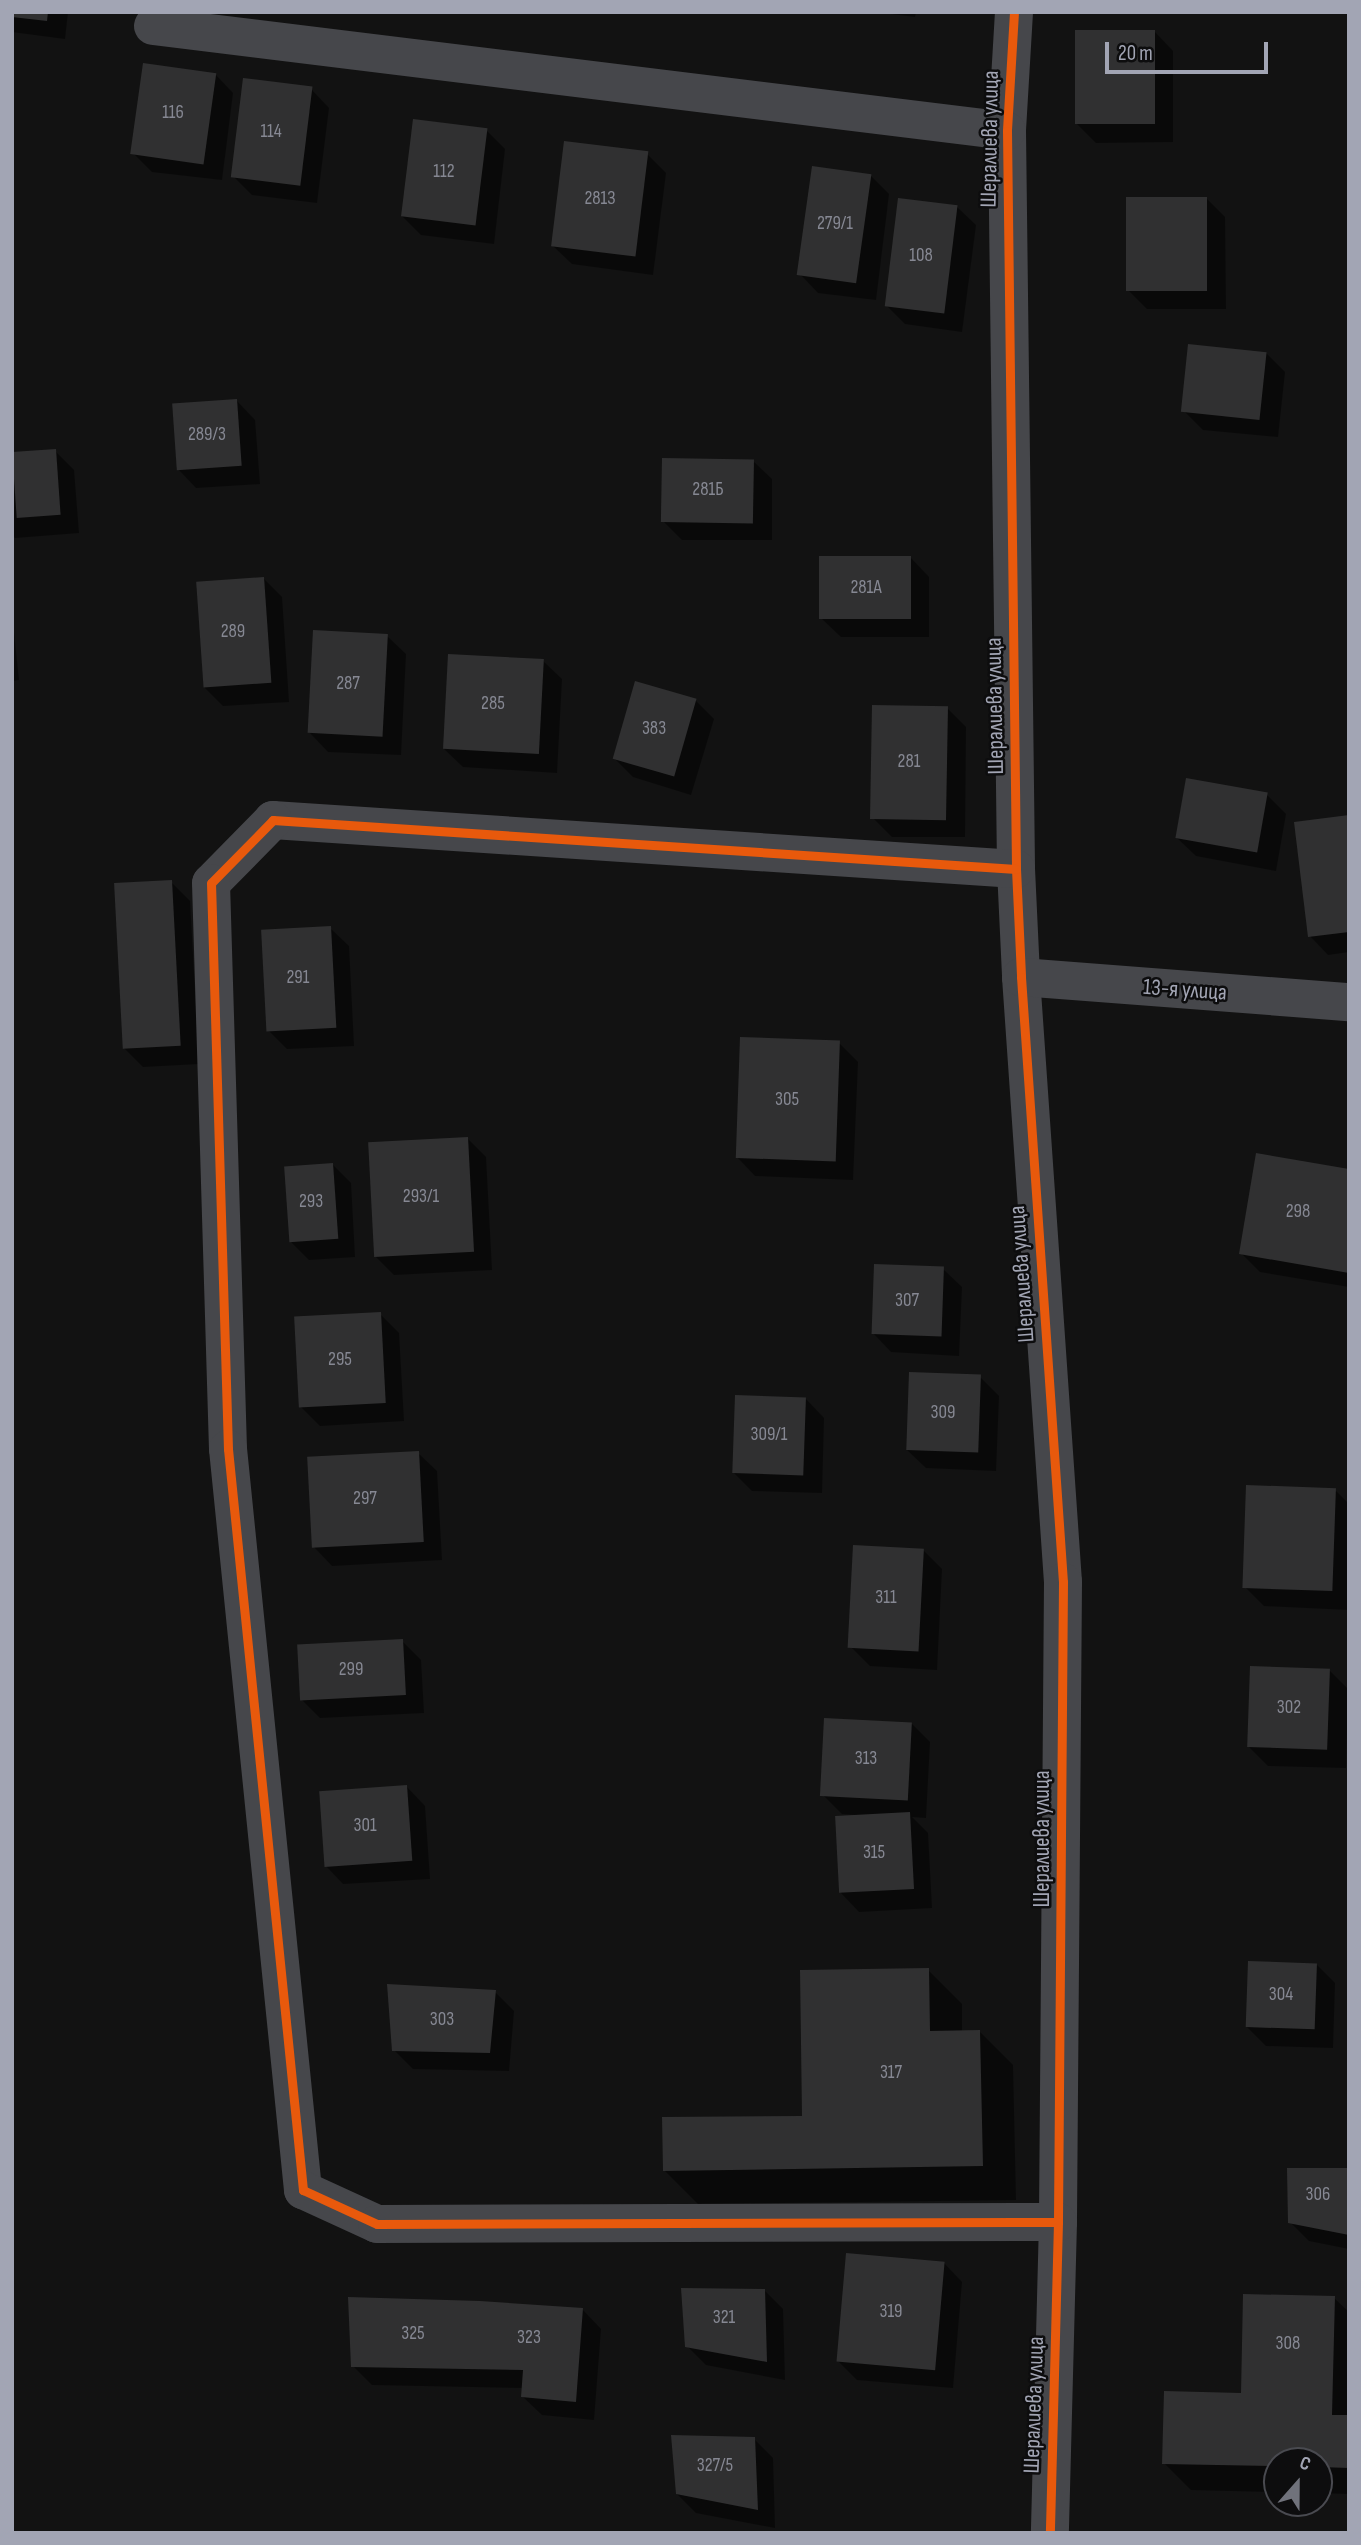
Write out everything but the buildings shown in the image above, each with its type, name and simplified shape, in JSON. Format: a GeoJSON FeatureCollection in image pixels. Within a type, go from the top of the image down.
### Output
{"type":"FeatureCollection","features":[{"type":"Feature","properties":{"kind":"street","name":"Шералиева улица"},"geometry":{"type":"LineString","coordinates":[[1014,12],[1007,131],[1016,869],[1021,977],[1063,1582],[1058,2222],[1050,2533]]}},
{"type":"Feature","properties":{"kind":"street"},"geometry":{"type":"LineString","coordinates":[[153,26],[1007,131]]}},
{"type":"Feature","properties":{"kind":"street"},"geometry":{"type":"LineString","coordinates":[[1016,869],[273,820],[211,883],[227,1421],[303,2190],[377,2224],[1058,2222]]}},
{"type":"Feature","properties":{"kind":"street","name":"13-я улица"},"geometry":{"type":"LineString","coordinates":[[1021,977],[1349,1002]]}},
{"type":"Feature","properties":{"kind":"cycle path"},"geometry":{"type":"LineString","coordinates":[[1014,12],[1007,131],[1016,869],[1021,977],[1063,1582],[1058,2222],[1050,2533]]}},
{"type":"Feature","properties":{"kind":"cycle path"},"geometry":{"type":"LineString","coordinates":[[1016,869],[273,820],[211,883],[228,1449],[303,2190],[377,2224],[1058,2222]]}}]}
